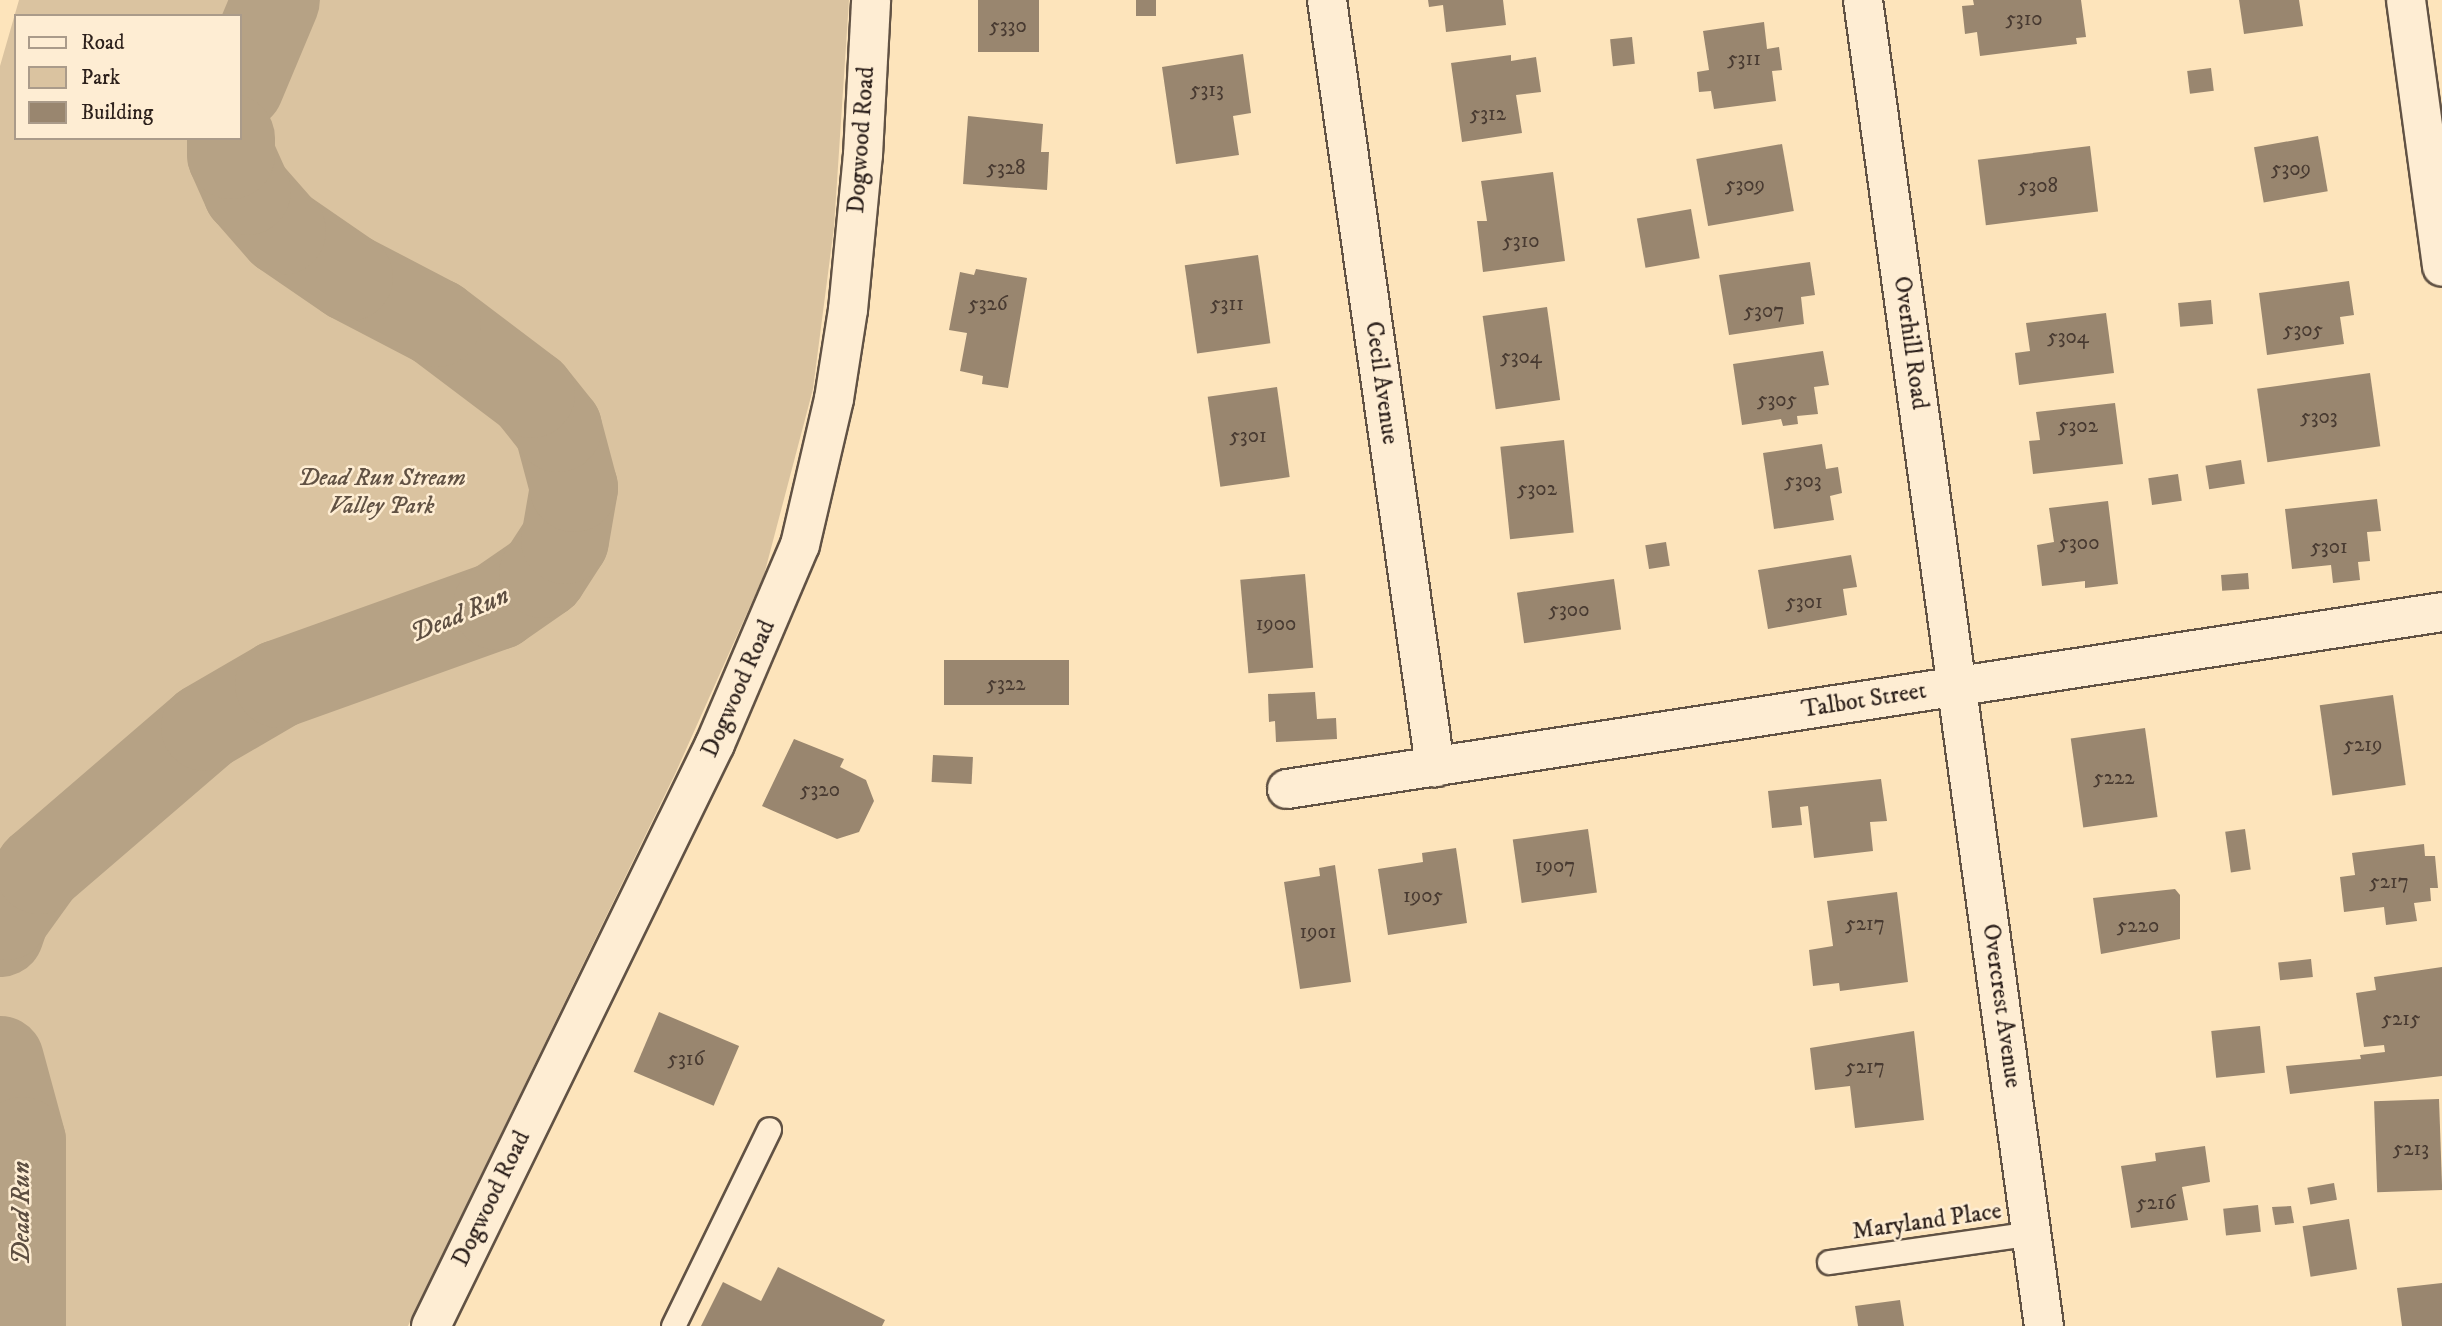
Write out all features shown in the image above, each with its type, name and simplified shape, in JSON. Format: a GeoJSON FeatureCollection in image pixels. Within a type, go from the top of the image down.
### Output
{"type":"FeatureCollection","features":[{"type":"Feature","properties":{"kind":"street","name":"Dogwood Road"},"geometry":{"type":"LineString","coordinates":[[431,1326],[715,744],[800,545],[834,399],[848,310],[863,155],[871,0]]}},
{"type":"Feature","properties":{"kind":"street","name":"Cecil Avenue"},"geometry":{"type":"LineString","coordinates":[[1326,0],[1436,767]]}},
{"type":"Feature","properties":{"kind":"street","name":"Overhill Road"},"geometry":{"type":"LineString","coordinates":[[1863,0],[1957,686]]}},
{"type":"Feature","properties":{"kind":"street"},"geometry":{"type":"LineString","coordinates":[[2406,0],[2442,267]]}},
{"type":"Feature","properties":{"kind":"street","name":"Talbot Street"},"geometry":{"type":"LineString","coordinates":[[1287,789],[2442,612]]}},
{"type":"Feature","properties":{"kind":"street","name":"Overcrest Avenue"},"geometry":{"type":"LineString","coordinates":[[1957,686],[2044,1326]]}},
{"type":"Feature","properties":{"kind":"lane"},"geometry":{"type":"LineString","coordinates":[[673,1326],[769,1129]]}},
{"type":"Feature","properties":{"kind":"lane","name":"Maryland Place"},"geometry":{"type":"LineString","coordinates":[[1829,1262],[2032,1233]]}},
{"type":"Feature","properties":{"kind":"green space","name":"Dead Run Stream Valley Park"},"geometry":{"type":"Polygon","coordinates":[[[19,0],[849,0],[834,227],[813,389],[764,575],[675,774],[408,1326],[0,1326],[0,66],[14,17],[14,140],[242,140],[242,14],[15,14],[19,0]]]}},
{"type":"Feature","properties":{"kind":"building"},"geometry":{"type":"Polygon","coordinates":[[[978,0],[1039,0],[1039,52],[978,52],[978,0]]]}},
{"type":"Feature","properties":{"kind":"building"},"geometry":{"type":"Polygon","coordinates":[[[1136,0],[1156,0],[1156,16],[1136,16],[1136,0]]]}},
{"type":"Feature","properties":{"kind":"building"},"geometry":{"type":"Polygon","coordinates":[[[1428,0],[1503,0],[1506,25],[1446,32],[1443,5],[1429,7],[1428,0]]]}},
{"type":"Feature","properties":{"kind":"building"},"geometry":{"type":"Polygon","coordinates":[[[1973,0],[2081,0],[2086,37],[2076,38],[2077,44],[1980,56],[1977,32],[1965,34],[1962,6],[1974,5],[1973,0]]]}},
{"type":"Feature","properties":{"kind":"building"},"geometry":{"type":"Polygon","coordinates":[[[2239,0],[2299,0],[2303,26],[2244,34],[2239,0]]]}},
{"type":"Feature","properties":{"kind":"building"},"geometry":{"type":"Polygon","coordinates":[[[1764,22],[1767,49],[1779,47],[1782,70],[1772,71],[1776,101],[1714,109],[1711,91],[1699,92],[1697,72],[1709,70],[1703,31],[1764,22]]]}},
{"type":"Feature","properties":{"kind":"building"},"geometry":{"type":"Polygon","coordinates":[[[1632,37],[1635,64],[1613,66],[1610,39],[1632,37]]]}},
{"type":"Feature","properties":{"kind":"building"},"geometry":{"type":"Polygon","coordinates":[[[1243,54],[1251,113],[1233,116],[1239,155],[1176,164],[1162,67],[1243,54]]]}},
{"type":"Feature","properties":{"kind":"building"},"geometry":{"type":"Polygon","coordinates":[[[1511,55],[1511,61],[1536,57],[1541,92],[1516,95],[1522,133],[1462,142],[1451,63],[1511,55]]]}},
{"type":"Feature","properties":{"kind":"building"},"geometry":{"type":"Polygon","coordinates":[[[2211,68],[2214,91],[2190,94],[2187,71],[2211,68]]]}},
{"type":"Feature","properties":{"kind":"building"},"geometry":{"type":"Polygon","coordinates":[[[968,116],[1043,124],[1041,152],[1049,152],[1047,190],[963,184],[968,116]]]}},
{"type":"Feature","properties":{"kind":"building"},"geometry":{"type":"Polygon","coordinates":[[[2318,136],[2328,191],[2264,202],[2254,147],[2318,136]]]}},
{"type":"Feature","properties":{"kind":"building"},"geometry":{"type":"Polygon","coordinates":[[[1782,144],[1794,211],[1708,226],[1696,159],[1782,144]]]}},
{"type":"Feature","properties":{"kind":"building"},"geometry":{"type":"Polygon","coordinates":[[[2090,146],[2098,212],[1986,225],[1978,160],[2090,146]]]}},
{"type":"Feature","properties":{"kind":"building"},"geometry":{"type":"Polygon","coordinates":[[[1553,172],[1565,261],[1483,272],[1477,221],[1487,221],[1481,181],[1553,172]]]}},
{"type":"Feature","properties":{"kind":"building"},"geometry":{"type":"Polygon","coordinates":[[[1691,209],[1700,258],[1646,268],[1637,219],[1691,209]]]}},
{"type":"Feature","properties":{"kind":"building"},"geometry":{"type":"Polygon","coordinates":[[[1258,255],[1270,343],[1197,353],[1185,265],[1258,255]]]}},
{"type":"Feature","properties":{"kind":"building"},"geometry":{"type":"Polygon","coordinates":[[[1810,262],[1815,295],[1801,297],[1804,324],[1729,335],[1719,275],[1810,262]]]}},
{"type":"Feature","properties":{"kind":"building"},"geometry":{"type":"Polygon","coordinates":[[[976,269],[1027,278],[1008,388],[982,384],[983,376],[960,371],[967,333],[949,330],[960,272],[974,275],[976,269]]]}},
{"type":"Feature","properties":{"kind":"building"},"geometry":{"type":"Polygon","coordinates":[[[2349,281],[2354,315],[2340,317],[2344,344],[2267,355],[2259,293],[2349,281]]]}},
{"type":"Feature","properties":{"kind":"building"},"geometry":{"type":"Polygon","coordinates":[[[2211,300],[2213,324],[2180,327],[2178,303],[2211,300]]]}},
{"type":"Feature","properties":{"kind":"building"},"geometry":{"type":"Polygon","coordinates":[[[1547,307],[1560,400],[1496,409],[1483,316],[1547,307]]]}},
{"type":"Feature","properties":{"kind":"building"},"geometry":{"type":"Polygon","coordinates":[[[2106,313],[2114,373],[2019,385],[2015,353],[2030,351],[2026,323],[2106,313]]]}},
{"type":"Feature","properties":{"kind":"building"},"geometry":{"type":"Polygon","coordinates":[[[1823,351],[1829,385],[1814,387],[1818,414],[1797,416],[1798,424],[1783,426],[1781,419],[1742,425],[1733,364],[1823,351]]]}},
{"type":"Feature","properties":{"kind":"building"},"geometry":{"type":"Polygon","coordinates":[[[2370,373],[2380,446],[2267,462],[2257,389],[2370,373]]]}},
{"type":"Feature","properties":{"kind":"building"},"geometry":{"type":"Polygon","coordinates":[[[1277,387],[1290,477],[1220,487],[1208,397],[1277,387]]]}},
{"type":"Feature","properties":{"kind":"building"},"geometry":{"type":"Polygon","coordinates":[[[2115,403],[2123,464],[2033,474],[2029,441],[2040,440],[2036,412],[2115,403]]]}},
{"type":"Feature","properties":{"kind":"building"},"geometry":{"type":"Polygon","coordinates":[[[1564,440],[1574,532],[1510,539],[1500,447],[1564,440]]]}},
{"type":"Feature","properties":{"kind":"building"},"geometry":{"type":"Polygon","coordinates":[[[1822,444],[1826,469],[1838,467],[1842,493],[1830,496],[1834,520],[1774,529],[1763,453],[1822,444]]]}},
{"type":"Feature","properties":{"kind":"building"},"geometry":{"type":"Polygon","coordinates":[[[2241,460],[2245,484],[2209,489],[2205,466],[2241,460]]]}},
{"type":"Feature","properties":{"kind":"building"},"geometry":{"type":"Polygon","coordinates":[[[2178,474],[2182,501],[2152,505],[2148,478],[2178,474]]]}},
{"type":"Feature","properties":{"kind":"building"},"geometry":{"type":"Polygon","coordinates":[[[2377,499],[2381,531],[2367,532],[2370,561],[2358,562],[2360,580],[2333,583],[2331,565],[2292,569],[2285,509],[2377,499]]]}},
{"type":"Feature","properties":{"kind":"building"},"geometry":{"type":"Polygon","coordinates":[[[2108,501],[2118,584],[2085,588],[2085,581],[2042,586],[2037,545],[2054,542],[2049,508],[2108,501]]]}},
{"type":"Feature","properties":{"kind":"building"},"geometry":{"type":"Polygon","coordinates":[[[1666,542],[1670,566],[1649,569],[1645,545],[1666,542]]]}},
{"type":"Feature","properties":{"kind":"building"},"geometry":{"type":"Polygon","coordinates":[[[1851,555],[1857,587],[1843,589],[1847,615],[1768,629],[1758,570],[1851,555]]]}},
{"type":"Feature","properties":{"kind":"building"},"geometry":{"type":"Polygon","coordinates":[[[2248,573],[2249,589],[2222,591],[2221,575],[2248,573]]]}},
{"type":"Feature","properties":{"kind":"building"},"geometry":{"type":"Polygon","coordinates":[[[1305,574],[1313,668],[1248,673],[1240,580],[1305,574]]]}},
{"type":"Feature","properties":{"kind":"building"},"geometry":{"type":"Polygon","coordinates":[[[1614,579],[1621,630],[1524,643],[1517,593],[1614,579]]]}},
{"type":"Feature","properties":{"kind":"building"},"geometry":{"type":"Polygon","coordinates":[[[944,660],[1069,660],[1069,705],[944,705],[944,660]]]}},
{"type":"Feature","properties":{"kind":"building"},"geometry":{"type":"Polygon","coordinates":[[[1315,692],[1317,719],[1336,718],[1337,739],[1276,742],[1275,721],[1269,722],[1268,694],[1315,692]]]}},
{"type":"Feature","properties":{"kind":"building"},"geometry":{"type":"Polygon","coordinates":[[[2393,695],[2406,785],[2332,795],[2320,705],[2393,695]]]}},
{"type":"Feature","properties":{"kind":"building"},"geometry":{"type":"Polygon","coordinates":[[[2145,728],[2158,817],[2083,828],[2071,738],[2145,728]]]}},
{"type":"Feature","properties":{"kind":"building"},"geometry":{"type":"Polygon","coordinates":[[[794,739],[844,759],[840,767],[866,780],[874,801],[859,832],[837,839],[762,806],[794,739]]]}},
{"type":"Feature","properties":{"kind":"building"},"geometry":{"type":"Polygon","coordinates":[[[933,755],[973,757],[972,784],[932,782],[933,755]]]}},
{"type":"Feature","properties":{"kind":"building"},"geometry":{"type":"Polygon","coordinates":[[[1881,779],[1887,821],[1870,822],[1873,851],[1814,858],[1808,806],[1800,807],[1802,825],[1772,828],[1768,791],[1881,779]]]}},
{"type":"Feature","properties":{"kind":"building"},"geometry":{"type":"Polygon","coordinates":[[[1588,829],[1597,892],[1522,903],[1513,840],[1588,829]]]}},
{"type":"Feature","properties":{"kind":"building"},"geometry":{"type":"Polygon","coordinates":[[[2245,829],[2251,870],[2231,872],[2225,832],[2245,829]]]}},
{"type":"Feature","properties":{"kind":"building"},"geometry":{"type":"Polygon","coordinates":[[[2424,844],[2425,856],[2435,856],[2438,888],[2430,888],[2431,901],[2414,903],[2417,921],[2386,925],[2384,907],[2344,912],[2340,877],[2355,875],[2352,853],[2424,844]]]}},
{"type":"Feature","properties":{"kind":"building"},"geometry":{"type":"Polygon","coordinates":[[[1456,848],[1467,923],[1388,935],[1378,869],[1423,862],[1422,853],[1456,848]]]}},
{"type":"Feature","properties":{"kind":"building"},"geometry":{"type":"Polygon","coordinates":[[[1335,865],[1351,982],[1300,989],[1284,882],[1320,876],[1319,868],[1335,865]]]}},
{"type":"Feature","properties":{"kind":"building"},"geometry":{"type":"Polygon","coordinates":[[[2175,889],[2180,895],[2180,939],[2101,954],[2093,898],[2175,889]]]}},
{"type":"Feature","properties":{"kind":"building"},"geometry":{"type":"Polygon","coordinates":[[[1897,892],[1908,982],[1840,991],[1839,983],[1813,986],[1809,950],[1833,946],[1827,901],[1897,892]]]}},
{"type":"Feature","properties":{"kind":"building"},"geometry":{"type":"Polygon","coordinates":[[[2311,959],[2313,977],[2280,980],[2278,962],[2311,959]]]}},
{"type":"Feature","properties":{"kind":"building"},"geometry":{"type":"Polygon","coordinates":[[[2442,967],[2442,1076],[2290,1094],[2286,1066],[2361,1059],[2360,1055],[2385,1052],[2384,1045],[2364,1047],[2356,993],[2376,990],[2374,977],[2442,967]]]}},
{"type":"Feature","properties":{"kind":"building"},"geometry":{"type":"Polygon","coordinates":[[[659,1012],[739,1046],[714,1106],[634,1072],[659,1012]]]}},
{"type":"Feature","properties":{"kind":"building"},"geometry":{"type":"Polygon","coordinates":[[[2260,1026],[2265,1073],[2216,1078],[2211,1031],[2260,1026]]]}},
{"type":"Feature","properties":{"kind":"building"},"geometry":{"type":"Polygon","coordinates":[[[1914,1031],[1924,1120],[1855,1128],[1850,1086],[1815,1090],[1810,1048],[1914,1031]]]}},
{"type":"Feature","properties":{"kind":"building"},"geometry":{"type":"Polygon","coordinates":[[[2439,1099],[2442,1190],[2377,1192],[2374,1101],[2439,1099]]]}},
{"type":"Feature","properties":{"kind":"building"},"geometry":{"type":"Polygon","coordinates":[[[2205,1146],[2210,1182],[2182,1187],[2188,1220],[2131,1228],[2121,1166],[2156,1161],[2155,1153],[2205,1146]]]}},
{"type":"Feature","properties":{"kind":"building"},"geometry":{"type":"Polygon","coordinates":[[[2334,1183],[2337,1200],[2310,1204],[2307,1188],[2334,1183]]]}},
{"type":"Feature","properties":{"kind":"building"},"geometry":{"type":"Polygon","coordinates":[[[2258,1205],[2261,1232],[2226,1236],[2223,1209],[2258,1205]]]}},
{"type":"Feature","properties":{"kind":"building"},"geometry":{"type":"Polygon","coordinates":[[[2291,1206],[2294,1223],[2275,1225],[2272,1207],[2291,1206]]]}},
{"type":"Feature","properties":{"kind":"building"},"geometry":{"type":"Polygon","coordinates":[[[2349,1219],[2357,1269],[2311,1277],[2303,1226],[2349,1219]]]}},
{"type":"Feature","properties":{"kind":"building"},"geometry":{"type":"Polygon","coordinates":[[[778,1267],[885,1320],[882,1326],[701,1326],[723,1282],[761,1301],[778,1267]]]}},
{"type":"Feature","properties":{"kind":"building"},"geometry":{"type":"Polygon","coordinates":[[[2442,1283],[2442,1326],[2402,1326],[2397,1288],[2442,1283]]]}},
{"type":"Feature","properties":{"kind":"building"},"geometry":{"type":"Polygon","coordinates":[[[1900,1300],[1904,1326],[1858,1326],[1855,1306],[1900,1300]]]}},
{"type":"Feature","properties":{"kind":"waterway","name":"Dead Run"},"geometry":{"type":"LineString","coordinates":[[242,81],[276,0]]}},
{"type":"Feature","properties":{"kind":"waterway","name":"Dead Run"},"geometry":{"type":"LineString","coordinates":[[0,933],[6,916],[39,870],[205,727],[279,684],[497,606],[543,574],[565,540],[574,488],[558,428],[531,394],[437,323],[349,277],[282,231],[247,191],[231,155],[231,140]]}},
{"type":"Feature","properties":{"kind":"waterway","name":"Dead Run"},"geometry":{"type":"LineString","coordinates":[[0,1060],[22,1141],[22,1326]]}}]}
